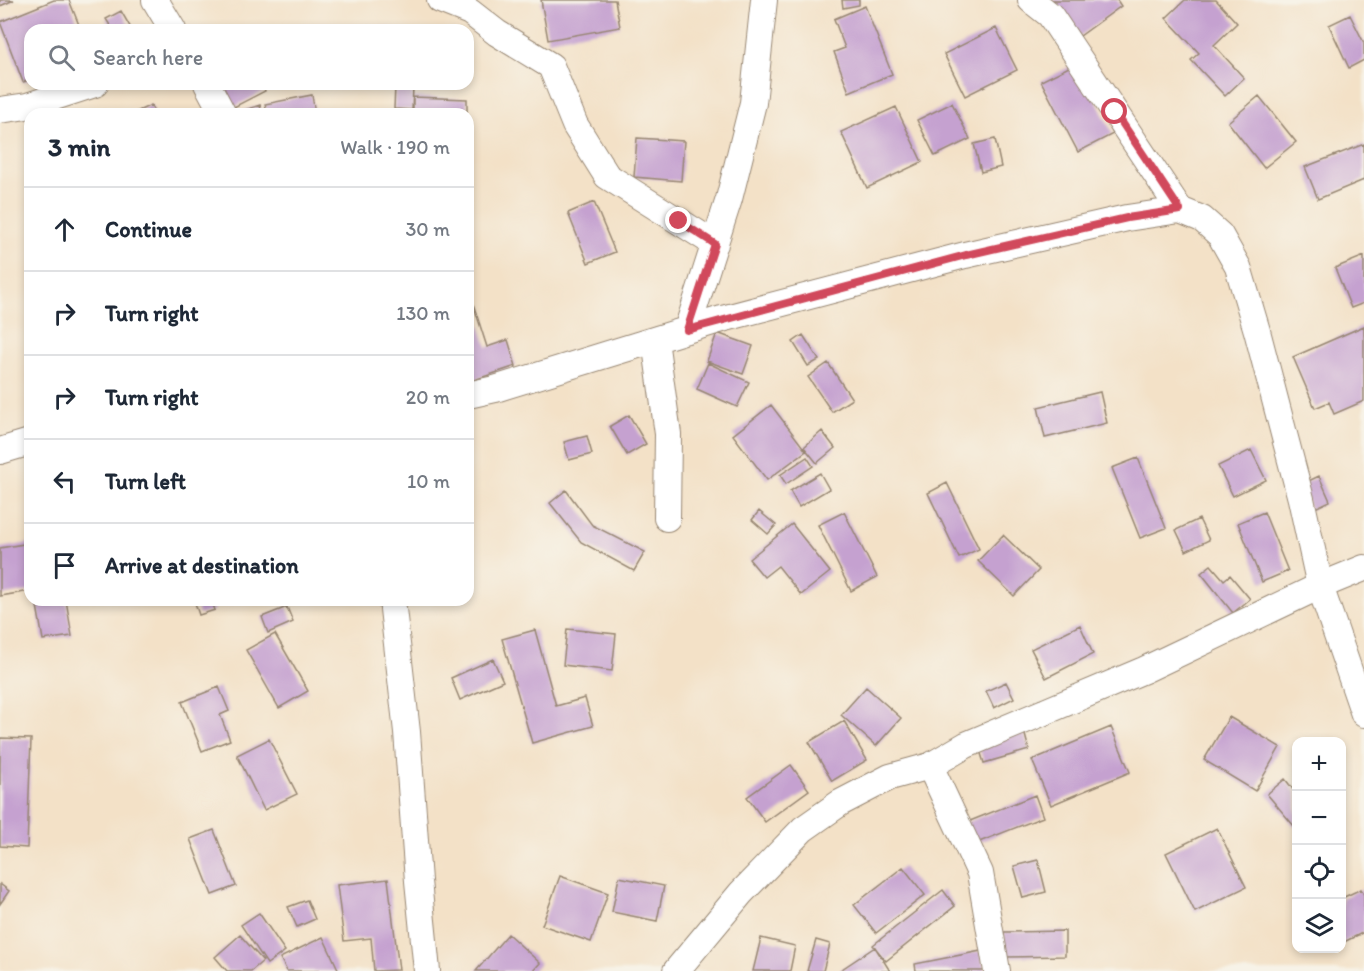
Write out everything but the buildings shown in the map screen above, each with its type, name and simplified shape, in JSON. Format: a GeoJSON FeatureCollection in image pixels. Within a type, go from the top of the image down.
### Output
{"type":"FeatureCollection","features":[{"type":"Feature","properties":{"kind":"street"},"geometry":{"type":"LineString","coordinates":[[155,0],[169,24]]}},
{"type":"Feature","properties":{"kind":"street"},"geometry":{"type":"LineString","coordinates":[[440,0],[470,12],[497,33],[551,66],[575,125],[607,176],[715,244]]}},
{"type":"Feature","properties":{"kind":"street"},"geometry":{"type":"LineString","coordinates":[[687,330],[729,199],[753,103],[764,0]]}},
{"type":"Feature","properties":{"kind":"street"},"geometry":{"type":"LineString","coordinates":[[1031,0],[1050,15],[1180,210]]}},
{"type":"Feature","properties":{"kind":"street"},"geometry":{"type":"LineString","coordinates":[[0,110],[27,106],[76,90]]}},
{"type":"Feature","properties":{"kind":"street"},"geometry":{"type":"LineString","coordinates":[[210,90],[220,108]]}},
{"type":"Feature","properties":{"kind":"street"},"geometry":{"type":"LineString","coordinates":[[474,394],[687,330],[966,255],[1127,218],[1180,210],[1202,219],[1220,235],[1238,267],[1298,488],[1320,586],[1364,714]]}},
{"type":"Feature","properties":{"kind":"street"},"geometry":{"type":"LineString","coordinates":[[655,340],[668,434],[667,518]]}},
{"type":"Feature","properties":{"kind":"street"},"geometry":{"type":"LineString","coordinates":[[0,451],[24,444]]}},
{"type":"Feature","properties":{"kind":"street"},"geometry":{"type":"LineString","coordinates":[[676,971],[741,893],[803,829],[840,803],[890,777],[930,766],[966,745],[1144,670],[1320,586],[1364,568]]}},
{"type":"Feature","properties":{"kind":"street"},"geometry":{"type":"LineString","coordinates":[[393,606],[407,732],[417,881],[427,971]]}},
{"type":"Feature","properties":{"kind":"street"},"geometry":{"type":"LineString","coordinates":[[930,766],[980,873],[997,971]]}},
{"type":"Feature","properties":{"kind":"route"},"geometry":{"type":"LineString","coordinates":[[679,221],[715,244],[687,330],[966,255],[1127,218],[1180,210],[1115,112]]}}]}
